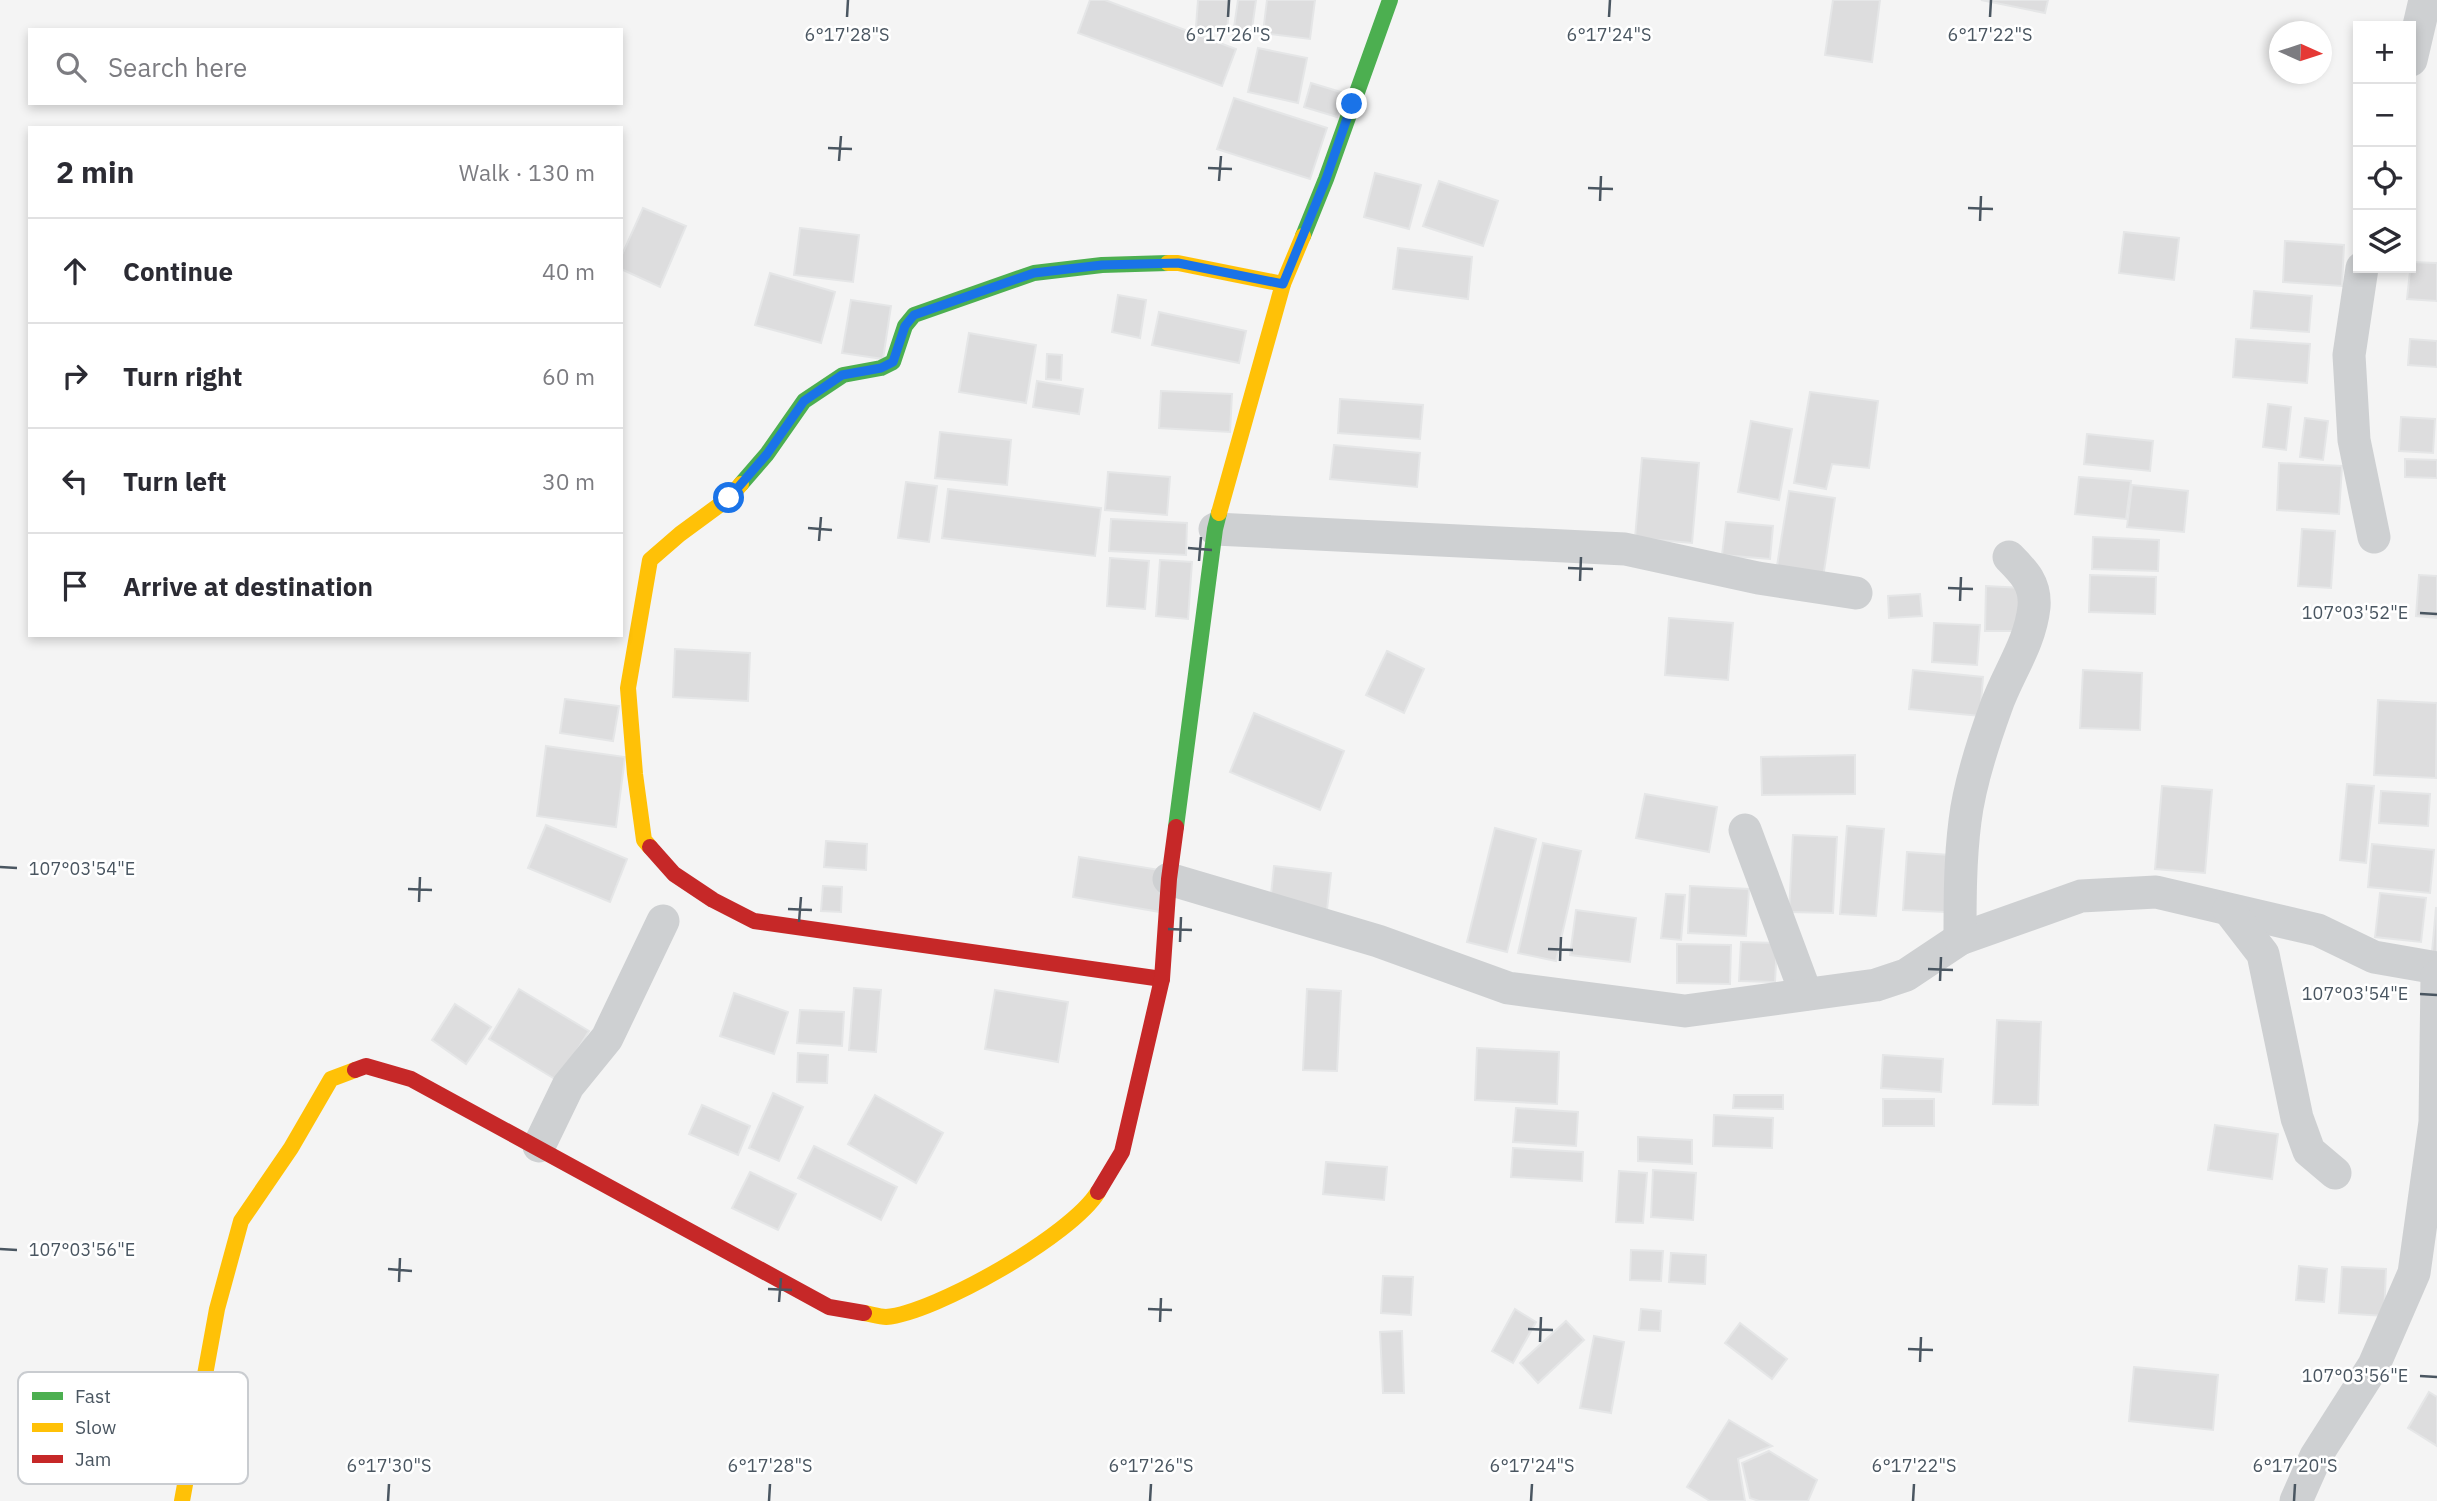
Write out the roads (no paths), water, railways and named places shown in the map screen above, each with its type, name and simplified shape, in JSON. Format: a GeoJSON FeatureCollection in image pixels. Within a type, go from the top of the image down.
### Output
{"type":"FeatureCollection","features":[{"type":"Feature","properties":{"kind":"street"},"geometry":{"type":"LineString","coordinates":[[206,1372],[217,1309],[241,1221],[291,1148],[331,1079],[366,1066],[411,1079],[539,1146],[829,1307],[885,1317],[942,1301],[1008,1265],[1062,1228],[1094,1197],[1122,1152],[1162,978],[1169,879],[1215,529],[1283,284],[1326,179],[1390,0]]}},
{"type":"Feature","properties":{"kind":"street"},"geometry":{"type":"LineString","coordinates":[[2416,39],[2425,0]]}},
{"type":"Feature","properties":{"kind":"street"},"geometry":{"type":"LineString","coordinates":[[1162,978],[754,921],[713,900],[674,874],[645,840],[628,688],[650,560],[729,498],[767,454],[804,401],[842,375],[881,368],[893,362],[905,326],[914,315],[1034,273],[1102,265],[1178,263],[1283,284]]}},
{"type":"Feature","properties":{"kind":"street"},"geometry":{"type":"LineString","coordinates":[[2361,273],[2348,355],[2354,440],[2374,537]]}},
{"type":"Feature","properties":{"kind":"street"},"geometry":{"type":"LineString","coordinates":[[1215,529],[1625,549],[1758,578],[1856,593]]}},
{"type":"Feature","properties":{"kind":"street"},"geometry":{"type":"LineString","coordinates":[[1960,939],[1965,819],[1996,706],[2021,653],[2034,606],[2034,588],[2025,573],[2009,557]]}},
{"type":"Feature","properties":{"kind":"street"},"geometry":{"type":"LineString","coordinates":[[1745,830],[1806,994]]}},
{"type":"Feature","properties":{"kind":"street"},"geometry":{"type":"LineString","coordinates":[[1169,879],[1378,941],[1508,988],[1685,1011],[1876,985],[1906,975],[1960,939],[2081,895],[2156,892],[2318,930],[2374,957],[2437,968]]}},
{"type":"Feature","properties":{"kind":"street"},"geometry":{"type":"LineString","coordinates":[[2230,910],[2263,954],[2297,1118],[2309,1150],[2335,1172]]}},
{"type":"Feature","properties":{"kind":"street"},"geometry":{"type":"LineString","coordinates":[[539,1146],[568,1086],[607,1038],[663,921]]}},
{"type":"Feature","properties":{"kind":"street"},"geometry":{"type":"LineString","coordinates":[[2296,1501],[2316,1457],[2374,1366],[2414,1273],[2435,1122],[2437,976]]}}]}
